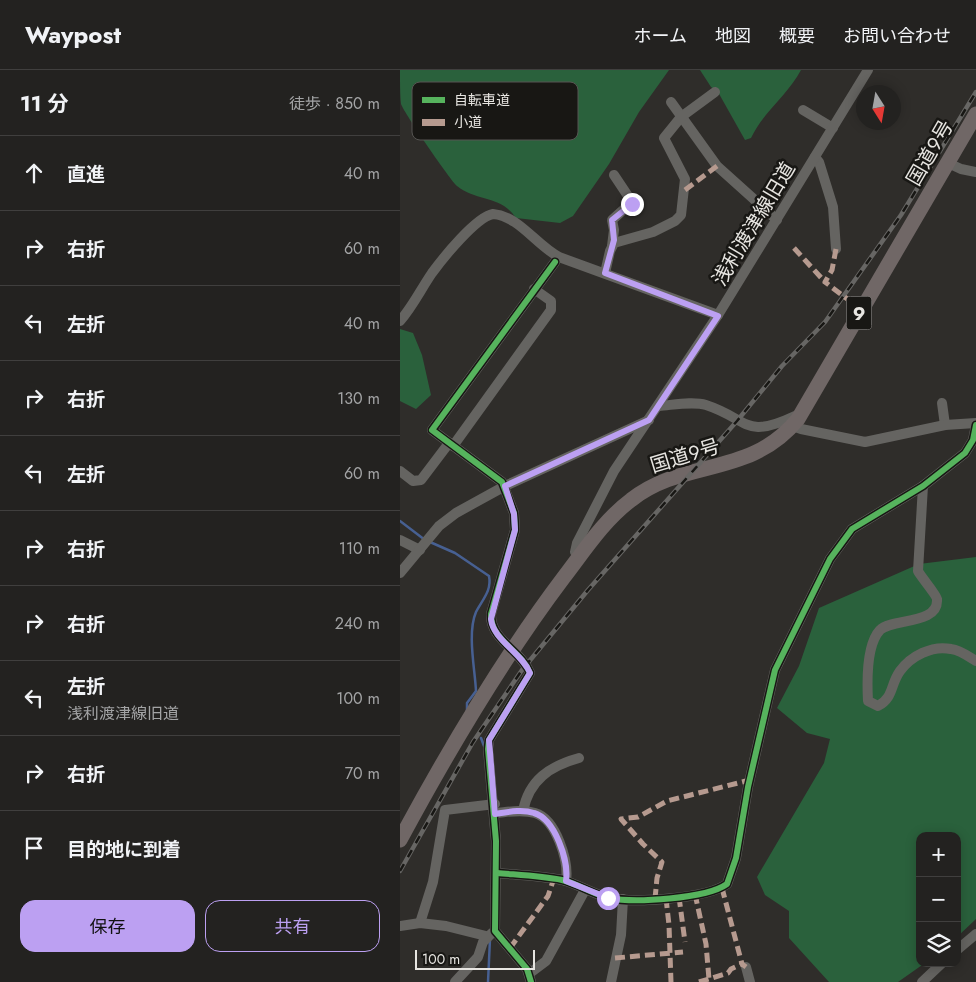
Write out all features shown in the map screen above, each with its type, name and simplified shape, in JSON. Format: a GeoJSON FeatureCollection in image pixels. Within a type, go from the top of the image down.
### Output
{"type":"FeatureCollection","features":[{"type":"Feature","properties":{"kind":"highway","name":"国道9号"},"geometry":{"type":"LineString","coordinates":[[400,840],[513,648],[579,557],[616,513],[631,499],[661,482],[757,453],[784,435],[803,413],[976,114]]}},
{"type":"Feature","properties":{"kind":"street","name":"浅利渡津線旧道"},"geometry":{"type":"LineString","coordinates":[[400,321],[412,308],[433,271],[477,223],[489,215],[497,214],[510,219],[548,252],[718,316],[868,70]]}},
{"type":"Feature","properties":{"kind":"street"},"geometry":{"type":"LineString","coordinates":[[612,246],[619,241],[653,232],[675,221],[681,215],[685,179],[664,138],[681,117],[715,92]]}},
{"type":"Feature","properties":{"kind":"street"},"geometry":{"type":"LineString","coordinates":[[671,102],[717,166],[777,220]]}},
{"type":"Feature","properties":{"kind":"street"},"geometry":{"type":"LineString","coordinates":[[803,110],[833,128]]}},
{"type":"Feature","properties":{"kind":"street"},"geometry":{"type":"LineString","coordinates":[[815,157],[825,176],[834,206],[836,249]]}},
{"type":"Feature","properties":{"kind":"street"},"geometry":{"type":"LineString","coordinates":[[948,163],[961,170],[976,172]]}},
{"type":"Feature","properties":{"kind":"street"},"geometry":{"type":"LineString","coordinates":[[605,273],[612,246],[613,218],[632,202],[614,175]]}},
{"type":"Feature","properties":{"kind":"street"},"geometry":{"type":"LineString","coordinates":[[456,982],[478,957],[490,934],[497,873],[489,740],[530,673],[513,648],[496,633],[491,619],[515,530],[514,514],[505,486],[432,430],[554,262]]}},
{"type":"Feature","properties":{"kind":"street"},"geometry":{"type":"LineString","coordinates":[[400,471],[413,481],[420,480],[451,444],[551,310],[551,301],[534,289]]}},
{"type":"Feature","properties":{"kind":"street"},"geometry":{"type":"LineString","coordinates":[[579,557],[575,552],[577,543],[603,491],[718,316]]}},
{"type":"Feature","properties":{"kind":"street"},"geometry":{"type":"LineString","coordinates":[[942,403],[945,425]]}},
{"type":"Feature","properties":{"kind":"street"},"geometry":{"type":"LineString","coordinates":[[659,406],[704,405],[754,428],[779,424],[803,413]]}},
{"type":"Feature","properties":{"kind":"street"},"geometry":{"type":"LineString","coordinates":[[400,573],[439,526],[456,513],[505,486],[649,420]]}},
{"type":"Feature","properties":{"kind":"street"},"geometry":{"type":"LineString","coordinates":[[497,873],[544,876],[566,881],[608,898],[623,900],[679,897],[718,889],[727,884],[736,858],[748,787],[769,691],[781,657],[830,559],[852,529],[923,486],[966,453],[973,440],[976,424],[945,425],[865,442],[792,426]]}},
{"type":"Feature","properties":{"kind":"street"},"geometry":{"type":"LineString","coordinates":[[923,486],[918,571],[937,597],[937,602],[928,615],[887,626],[881,629],[875,637],[866,678],[868,701],[878,706],[887,701],[899,672],[910,660],[921,653],[950,648],[976,661]]}},
{"type":"Feature","properties":{"kind":"street"},"geometry":{"type":"LineString","coordinates":[[400,540],[420,550]]}},
{"type":"Feature","properties":{"kind":"street"},"geometry":{"type":"LineString","coordinates":[[523,811],[529,790],[545,772],[563,762],[579,758]]}},
{"type":"Feature","properties":{"kind":"street"},"geometry":{"type":"LineString","coordinates":[[420,923],[433,882],[445,810],[492,807],[523,811],[541,816],[550,825],[563,852],[566,881]]}},
{"type":"Feature","properties":{"kind":"street"},"geometry":{"type":"LineString","coordinates":[[400,926],[420,923],[490,934],[530,978],[546,961],[585,890]]}},
{"type":"Feature","properties":{"kind":"street"},"geometry":{"type":"LineString","coordinates":[[611,982],[620,935],[623,900]]}},
{"type":"Feature","properties":{"kind":"street"},"geometry":{"type":"LineString","coordinates":[[961,947],[976,934]]}},
{"type":"Feature","properties":{"kind":"street"},"geometry":{"type":"LineString","coordinates":[[746,967],[750,982]]}},
{"type":"Feature","properties":{"kind":"street"},"geometry":{"type":"LineString","coordinates":[[922,982],[938,967]]}},
{"type":"Feature","properties":{"kind":"green space"},"geometry":{"type":"Polygon","coordinates":[[[400,70],[669,70],[639,112],[609,164],[573,216],[560,223],[516,218],[510,211],[496,202],[465,191],[457,186],[424,140],[578,140],[578,82],[412,82],[412,123],[401,104],[400,70]]]}},
{"type":"Feature","properties":{"kind":"green space"},"geometry":{"type":"Polygon","coordinates":[[[700,70],[801,70],[789,88],[762,120],[751,138],[745,140],[718,92],[711,87],[700,70]]]}},
{"type":"Feature","properties":{"kind":"green space"},"geometry":{"type":"Polygon","coordinates":[[[400,329],[413,333],[422,355],[431,395],[416,409],[400,401],[400,329]]]}},
{"type":"Feature","properties":{"kind":"green space"},"geometry":{"type":"Polygon","coordinates":[[[976,557],[976,919],[961,933],[961,832],[916,832],[916,967],[919,967],[898,982],[829,982],[789,938],[789,911],[765,895],[757,877],[824,763],[830,739],[807,733],[777,708],[799,666],[819,608],[919,564],[976,557]]]}},
{"type":"Feature","properties":{"kind":"waterway"},"geometry":{"type":"LineString","coordinates":[[400,521],[425,540]]}},
{"type":"Feature","properties":{"kind":"waterway"},"geometry":{"type":"LineString","coordinates":[[430,542],[455,553],[489,576],[488,591],[473,621],[472,651],[476,691],[467,703],[467,712]]}},
{"type":"Feature","properties":{"kind":"waterway"},"geometry":{"type":"LineString","coordinates":[[481,738],[484,746]]}},
{"type":"Feature","properties":{"kind":"waterway"},"geometry":{"type":"LineString","coordinates":[[488,982],[490,939]]}},
{"type":"Feature","properties":{"kind":"railway"},"geometry":{"type":"LineString","coordinates":[[400,871],[473,742],[522,670],[588,590],[737,421],[782,366],[825,322],[901,215],[976,92]]}},
{"type":"Feature","properties":{"kind":"marked path"},"geometry":{"type":"LineString","coordinates":[[685,190],[717,166]]}},
{"type":"Feature","properties":{"kind":"marked path"},"geometry":{"type":"LineString","coordinates":[[794,248],[825,282]]}},
{"type":"Feature","properties":{"kind":"marked path"},"geometry":{"type":"LineString","coordinates":[[836,249],[832,270],[825,282],[859,308]]}},
{"type":"Feature","properties":{"kind":"marked path"},"geometry":{"type":"LineString","coordinates":[[655,899],[657,878],[662,862],[621,819],[638,817],[667,801],[750,780]]}},
{"type":"Feature","properties":{"kind":"marked path"},"geometry":{"type":"LineString","coordinates":[[510,948],[548,896],[554,878]]}},
{"type":"Feature","properties":{"kind":"marked path"},"geometry":{"type":"LineString","coordinates":[[722,888],[742,964]]}},
{"type":"Feature","properties":{"kind":"marked path"},"geometry":{"type":"LineString","coordinates":[[695,894],[706,944],[709,979]]}},
{"type":"Feature","properties":{"kind":"marked path"},"geometry":{"type":"LineString","coordinates":[[679,897],[685,942]]}},
{"type":"Feature","properties":{"kind":"marked path"},"geometry":{"type":"LineString","coordinates":[[666,898],[671,982]]}},
{"type":"Feature","properties":{"kind":"marked path"},"geometry":{"type":"LineString","coordinates":[[615,958],[683,952]]}},
{"type":"Feature","properties":{"kind":"marked path"},"geometry":{"type":"LineString","coordinates":[[699,982],[728,973],[731,969],[742,964],[746,967]]}},
{"type":"Feature","properties":{"kind":"cycle path"},"geometry":{"type":"LineString","coordinates":[[531,982],[527,969],[495,931],[496,841],[488,749],[489,740],[530,673],[526,665],[495,631],[491,614],[515,530],[514,513],[502,482],[432,430],[555,262]]}},
{"type":"Feature","properties":{"kind":"cycle path"},"geometry":{"type":"LineString","coordinates":[[497,873],[562,880],[609,898],[635,900],[687,896],[717,889],[727,884],[736,858],[748,787],[775,670],[830,559],[852,529],[923,486],[965,453],[973,440],[976,425]]}},
{"type":"Feature","properties":{"kind":"route"},"geometry":{"type":"LineString","coordinates":[[608,898],[566,881],[566,860],[563,852],[550,825],[541,816],[523,811],[495,814],[488,750],[489,740],[530,673],[528,668],[521,663],[513,648],[506,644],[493,629],[491,614],[515,530],[514,514],[505,486],[649,420],[718,316],[702,308],[605,273],[614,240],[612,220],[632,204]]}}]}
